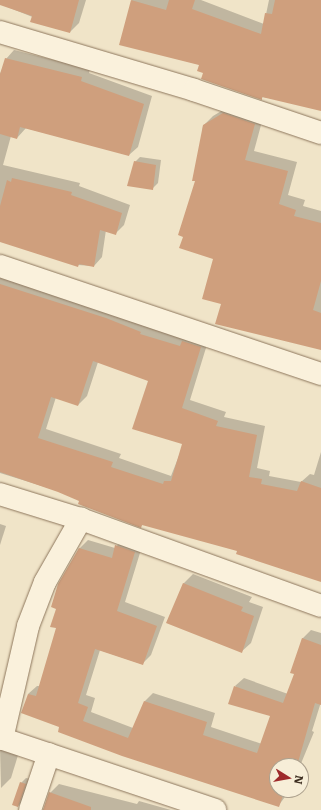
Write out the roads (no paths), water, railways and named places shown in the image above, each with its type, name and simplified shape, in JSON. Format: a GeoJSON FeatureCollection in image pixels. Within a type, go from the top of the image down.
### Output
{"type":"FeatureCollection","features":[{"type":"Feature","properties":{"kind":"street"},"geometry":{"type":"LineString","coordinates":[[0,32],[194,90],[321,133]]}},
{"type":"Feature","properties":{"kind":"street"},"geometry":{"type":"LineString","coordinates":[[0,266],[321,374]]}},
{"type":"Feature","properties":{"kind":"street"},"geometry":{"type":"LineString","coordinates":[[0,494],[81,519],[321,606]]}},
{"type":"Feature","properties":{"kind":"street"},"geometry":{"type":"LineString","coordinates":[[81,519],[45,582],[28,626],[1,739],[215,810]]}},
{"type":"Feature","properties":{"kind":"street"},"geometry":{"type":"LineString","coordinates":[[30,810],[49,754]]}}]}
